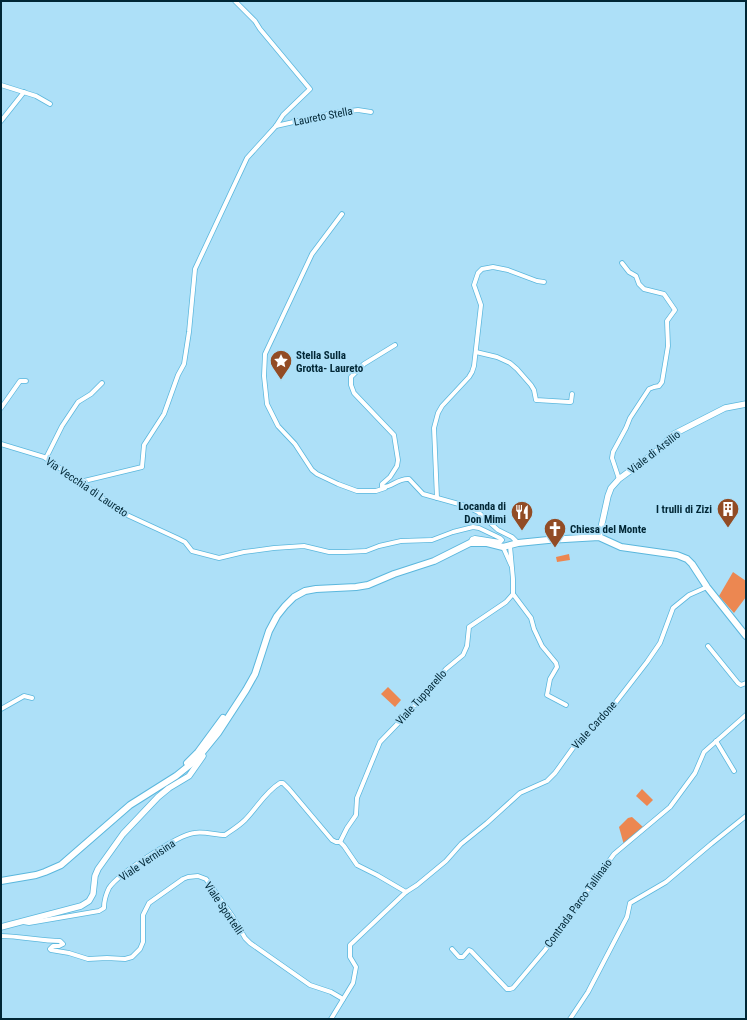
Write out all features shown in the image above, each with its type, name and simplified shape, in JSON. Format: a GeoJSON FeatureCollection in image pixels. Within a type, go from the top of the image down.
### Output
{"type":"FeatureCollection","features":[{"type":"Feature","properties":{"kind":"main road"},"geometry":{"type":"LineString","coordinates":[[1,881],[36,875],[61,865],[130,805],[188,769],[206,749],[246,690],[257,667],[269,631],[277,616],[284,606],[305,591],[368,585],[394,574],[434,561],[470,543],[487,543],[503,547],[518,543],[599,537],[621,547],[682,556],[692,564],[707,587],[746,636]]}},
{"type":"Feature","properties":{"kind":"main road"},"geometry":{"type":"LineString","coordinates":[[188,769],[186,765],[198,752],[250,682]]}},
{"type":"Feature","properties":{"kind":"street"},"geometry":{"type":"LineString","coordinates":[[80,482],[142,467],[144,445],[164,414],[178,375],[184,364],[189,332],[195,268],[247,158],[276,126],[283,115],[310,89],[255,21],[235,1]]}},
{"type":"Feature","properties":{"kind":"street"},"geometry":{"type":"LineString","coordinates":[[1,85],[36,96],[50,104]]}},
{"type":"Feature","properties":{"kind":"street"},"geometry":{"type":"LineString","coordinates":[[1,121],[24,92]]}},
{"type":"Feature","properties":{"kind":"street","name":"Laureto Stella"},"geometry":{"type":"LineString","coordinates":[[276,126],[332,113],[358,110],[371,112]]}},
{"type":"Feature","properties":{"kind":"street"},"geometry":{"type":"LineString","coordinates":[[342,214],[312,254],[265,354],[264,376],[267,404],[278,426],[295,444],[312,470],[317,474],[357,491],[376,491],[401,479],[409,480],[423,494],[466,506],[478,512],[498,530],[512,537],[518,543]]}},
{"type":"Feature","properties":{"kind":"street"},"geometry":{"type":"LineString","coordinates":[[619,480],[612,458],[613,452],[630,418],[649,389],[659,386],[662,382],[668,346],[667,321],[675,310],[664,294],[644,289],[636,276],[629,272],[622,263]]}},
{"type":"Feature","properties":{"kind":"street"},"geometry":{"type":"LineString","coordinates":[[437,498],[434,428],[438,413],[442,406],[472,372],[476,352],[481,305],[474,286],[478,273],[482,269],[493,267],[508,270],[537,281],[544,282]]}},
{"type":"Feature","properties":{"kind":"street"},"geometry":{"type":"LineString","coordinates":[[385,488],[382,487],[382,484],[393,473],[398,460],[394,435],[354,393],[351,385],[352,377],[364,364],[396,345]]}},
{"type":"Feature","properties":{"kind":"street"},"geometry":{"type":"LineString","coordinates":[[476,352],[497,357],[510,363],[517,369],[534,390],[536,400],[571,402],[572,394]]}},
{"type":"Feature","properties":{"kind":"street"},"geometry":{"type":"LineString","coordinates":[[1,408],[20,381],[26,381]]}},
{"type":"Feature","properties":{"kind":"street"},"geometry":{"type":"LineString","coordinates":[[46,458],[62,426],[78,402],[91,394],[102,383]]}},
{"type":"Feature","properties":{"kind":"street","name":"Viale di Arsilio"},"geometry":{"type":"LineString","coordinates":[[599,537],[608,496],[611,488],[619,480],[661,448],[672,435],[725,408],[746,404]]}},
{"type":"Feature","properties":{"kind":"street","name":"Via Vecchia di Laureto"},"geometry":{"type":"LineString","coordinates":[[1,444],[46,458],[127,515],[185,542],[192,551],[219,558],[244,552],[304,546],[329,552],[366,551],[379,546],[401,541],[432,540],[453,532],[473,527],[479,528],[502,540],[500,542],[475,538],[472,539],[470,543]]}},
{"type":"Feature","properties":{"kind":"street"},"geometry":{"type":"LineString","coordinates":[[510,546],[513,594],[531,618],[534,629],[542,646],[556,664],[550,679],[547,696],[566,705]]}},
{"type":"Feature","properties":{"kind":"street"},"geometry":{"type":"LineString","coordinates":[[503,547],[512,568]]}},
{"type":"Feature","properties":{"kind":"street","name":"Viale Cardone"},"geometry":{"type":"LineString","coordinates":[[331,1019],[353,983],[356,967],[350,957],[350,945],[406,892],[417,885],[446,861],[461,844],[520,793],[547,781],[555,773],[578,741],[606,715],[647,662],[660,643],[673,608],[689,595],[707,587]]}},
{"type":"Feature","properties":{"kind":"street","name":"Viale Tupparello"},"geometry":{"type":"LineString","coordinates":[[340,842],[356,815],[357,798],[380,742],[408,713],[446,669],[463,655],[467,646],[469,627],[506,602],[513,594]]}},
{"type":"Feature","properties":{"kind":"street"},"geometry":{"type":"LineString","coordinates":[[708,646],[738,683],[741,685],[746,683]]}},
{"type":"Feature","properties":{"kind":"street"},"geometry":{"type":"LineString","coordinates":[[1,709],[24,696],[32,698]]}},
{"type":"Feature","properties":{"kind":"street","name":"Contrada Parco Tallinaio"},"geometry":{"type":"LineString","coordinates":[[452,949],[459,957],[463,957],[469,950],[471,951],[507,989],[513,988],[554,938],[614,854],[670,807],[695,773],[704,752],[746,715]]}},
{"type":"Feature","properties":{"kind":"street"},"geometry":{"type":"LineString","coordinates":[[716,741],[734,771]]}},
{"type":"Feature","properties":{"kind":"street"},"geometry":{"type":"LineString","coordinates":[[1,927],[81,906],[89,901],[93,894],[95,876],[98,869],[124,834],[158,797],[169,788],[187,779],[188,769]]}},
{"type":"Feature","properties":{"kind":"street","name":"Viale Vernisina"},"geometry":{"type":"LineString","coordinates":[[21,922],[29,923],[99,911],[104,908],[104,902],[110,888],[121,875],[170,842],[190,834],[200,832],[225,835],[245,820],[256,805],[278,784],[283,783],[301,802],[325,833],[332,840],[340,842]]}},
{"type":"Feature","properties":{"kind":"street"},"geometry":{"type":"LineString","coordinates":[[570,1019],[588,992],[627,917],[630,903],[666,882],[746,816]]}},
{"type":"Feature","properties":{"kind":"street"},"geometry":{"type":"LineString","coordinates":[[340,842],[357,866],[377,875],[406,892]]}},
{"type":"Feature","properties":{"kind":"street","name":"Viale Sportelli"},"geometry":{"type":"LineString","coordinates":[[1,936],[19,936],[46,941],[60,941],[63,944],[53,946],[50,949],[88,959],[125,959],[132,957],[140,949],[143,942],[143,915],[149,904],[183,879],[198,876],[206,879],[234,918],[250,944],[310,985],[331,992],[343,999]]}},
{"type":"Feature","properties":{"kind":"shaded area"},"geometry":{"type":"Polygon","coordinates":[[[569,554],[570,560],[557,562],[556,557],[569,554]]]}},
{"type":"Feature","properties":{"kind":"shaded area"},"geometry":{"type":"Polygon","coordinates":[[[733,572],[746,581],[746,597],[734,613],[719,596],[733,572]]]}},
{"type":"Feature","properties":{"kind":"shaded area"},"geometry":{"type":"Polygon","coordinates":[[[388,687],[401,700],[395,707],[381,694],[388,687]]]}},
{"type":"Feature","properties":{"kind":"shaded area"},"geometry":{"type":"Polygon","coordinates":[[[642,789],[653,800],[647,806],[636,796],[642,789]]]}},
{"type":"Feature","properties":{"kind":"shaded area"},"geometry":{"type":"Polygon","coordinates":[[[632,817],[643,827],[624,845],[619,827],[628,818],[632,817]]]}},
{"type":"Feature","properties":{"kind":"place","name":"Stella Sulla Grotta- Laureto"},"geometry":{"type":"Point","coordinates":[281,380]}},
{"type":"Feature","properties":{"kind":"place","name":"I trulli di Zizi"},"geometry":{"type":"Point","coordinates":[728,528]}},
{"type":"Feature","properties":{"kind":"place","name":"Locanda di Don Mimi"},"geometry":{"type":"Point","coordinates":[522,532]}},
{"type":"Feature","properties":{"kind":"place","name":"Chiesa del Monte"},"geometry":{"type":"Point","coordinates":[555,548]}}]}
